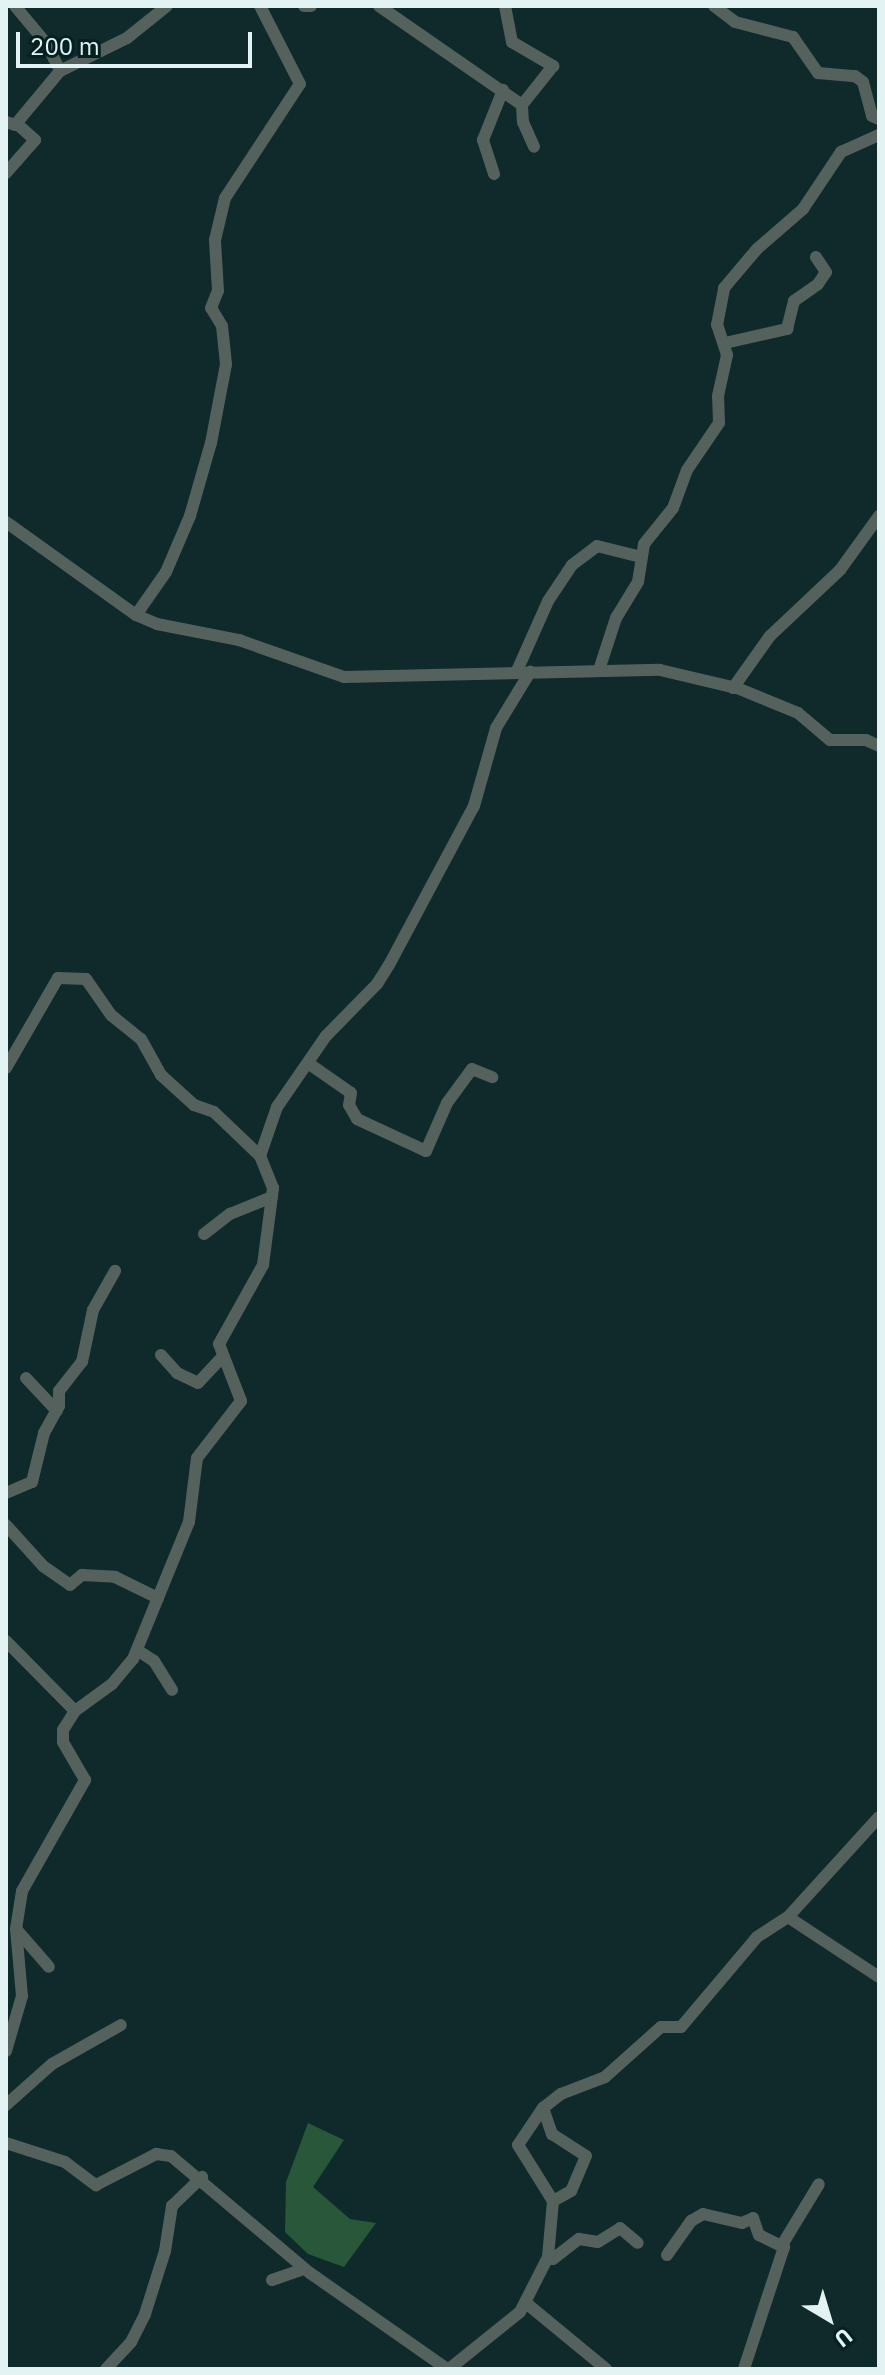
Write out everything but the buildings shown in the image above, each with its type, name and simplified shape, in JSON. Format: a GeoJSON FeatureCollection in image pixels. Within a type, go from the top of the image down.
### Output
{"type":"FeatureCollection","features":[{"type":"Feature","properties":{"kind":"street"},"geometry":{"type":"LineString","coordinates":[[15,6],[46,43],[60,71]]}},
{"type":"Feature","properties":{"kind":"street"},"geometry":{"type":"LineString","coordinates":[[6,173],[35,140],[11,123],[60,71],[127,38],[167,6]]}},
{"type":"Feature","properties":{"kind":"street"},"geometry":{"type":"LineString","coordinates":[[136,615],[172,558],[211,443],[226,364],[222,326],[211,308],[218,291],[215,240],[225,198],[300,84],[260,6]]}},
{"type":"Feature","properties":{"kind":"street"},"geometry":{"type":"LineString","coordinates":[[304,6],[311,6]]}},
{"type":"Feature","properties":{"kind":"street"},"geometry":{"type":"LineString","coordinates":[[379,6],[522,105]]}},
{"type":"Feature","properties":{"kind":"street"},"geometry":{"type":"LineString","coordinates":[[505,6],[512,42],[553,66],[522,105],[523,122],[534,147]]}},
{"type":"Feature","properties":{"kind":"street"},"geometry":{"type":"LineString","coordinates":[[714,6],[735,22],[793,37],[818,73],[855,76],[863,82],[872,116],[879,119]]}},
{"type":"Feature","properties":{"kind":"street"},"geometry":{"type":"LineString","coordinates":[[494,174],[483,140],[503,90]]}},
{"type":"Feature","properties":{"kind":"street"},"geometry":{"type":"LineString","coordinates":[[599,670],[616,618],[638,582],[644,544],[678,498],[687,470],[719,423],[725,343],[717,325],[729,281],[803,209],[841,152],[879,135]]}},
{"type":"Feature","properties":{"kind":"street"},"geometry":{"type":"LineString","coordinates":[[725,343],[787,329],[794,301],[818,284],[826,272],[816,257]]}},
{"type":"Feature","properties":{"kind":"street"},"geometry":{"type":"LineString","coordinates":[[733,688],[770,636],[840,570],[879,516]]}},
{"type":"Feature","properties":{"kind":"street"},"geometry":{"type":"LineString","coordinates":[[6,522],[136,615],[157,624],[239,640],[344,677],[660,670],[733,688],[808,717],[830,740],[866,740],[879,746]]}},
{"type":"Feature","properties":{"kind":"street"},"geometry":{"type":"LineString","coordinates":[[260,1156],[277,1107],[308,1063],[389,965],[474,806],[496,728],[523,673],[548,601],[572,565],[597,546],[641,557]]}},
{"type":"Feature","properties":{"kind":"street"},"geometry":{"type":"LineString","coordinates":[[6,1068],[24,1045],[58,978],[86,979],[111,1015],[141,1039],[158,1071],[194,1105],[214,1112],[260,1156],[272,1197],[263,1265],[219,1344],[221,1358],[232,1370],[241,1401],[197,1458],[189,1522],[126,1672],[75,1711],[63,1730],[63,1742],[84,1772],[84,1785],[35,1862],[22,1891],[16,1929],[22,1996],[6,2051]]}},
{"type":"Feature","properties":{"kind":"street"},"geometry":{"type":"LineString","coordinates":[[308,1063],[351,1093],[349,1105],[356,1118],[426,1151],[447,1103],[470,1071],[474,1068],[492,1077]]}},
{"type":"Feature","properties":{"kind":"street"},"geometry":{"type":"LineString","coordinates":[[204,1234],[230,1214],[272,1197]]}},
{"type":"Feature","properties":{"kind":"street"},"geometry":{"type":"LineString","coordinates":[[6,1493],[32,1482],[44,1433],[57,1411],[59,1391],[82,1362],[93,1310],[115,1271]]}},
{"type":"Feature","properties":{"kind":"street"},"geometry":{"type":"LineString","coordinates":[[161,1355],[177,1373],[198,1383],[221,1358]]}},
{"type":"Feature","properties":{"kind":"street"},"geometry":{"type":"LineString","coordinates":[[26,1378],[57,1411]]}},
{"type":"Feature","properties":{"kind":"street"},"geometry":{"type":"LineString","coordinates":[[6,1525],[43,1566],[70,1585],[82,1575],[115,1577],[158,1598]]}},
{"type":"Feature","properties":{"kind":"street"},"geometry":{"type":"LineString","coordinates":[[6,1641],[75,1711]]}},
{"type":"Feature","properties":{"kind":"street"},"geometry":{"type":"LineString","coordinates":[[137,1650],[154,1661],[172,1690]]}},
{"type":"Feature","properties":{"kind":"street"},"geometry":{"type":"LineString","coordinates":[[6,2143],[65,2162],[96,2185],[164,2154],[202,2177],[304,2269],[448,2369],[526,2303],[548,2257],[553,2201],[537,2169],[518,2151],[521,2137],[543,2108],[561,2094],[605,2077],[661,2027],[681,2027],[757,1937],[788,1917],[879,1817]]}},
{"type":"Feature","properties":{"kind":"street"},"geometry":{"type":"LineString","coordinates":[[788,1917],[879,1977]]}},
{"type":"Feature","properties":{"kind":"street"},"geometry":{"type":"LineString","coordinates":[[16,1929],[49,1967]]}},
{"type":"Feature","properties":{"kind":"street"},"geometry":{"type":"LineString","coordinates":[[6,2105],[52,2064],[121,2025]]}},
{"type":"Feature","properties":{"kind":"street"},"geometry":{"type":"LineString","coordinates":[[543,2108],[552,2134],[586,2156],[571,2191],[553,2201]]}},
{"type":"Feature","properties":{"kind":"street"},"geometry":{"type":"LineString","coordinates":[[106,2369],[131,2342],[145,2314],[165,2251],[172,2206],[202,2177]]}},
{"type":"Feature","properties":{"kind":"street"},"geometry":{"type":"LineString","coordinates":[[744,2369],[784,2253],[782,2245],[819,2184]]}},
{"type":"Feature","properties":{"kind":"street"},"geometry":{"type":"LineString","coordinates":[[667,2255],[691,2221],[703,2214],[740,2223],[753,2218],[759,2235],[782,2245]]}},
{"type":"Feature","properties":{"kind":"street"},"geometry":{"type":"LineString","coordinates":[[548,2257],[553,2259],[579,2239],[598,2242],[620,2228],[638,2243]]}},
{"type":"Feature","properties":{"kind":"street"},"geometry":{"type":"LineString","coordinates":[[272,2280],[304,2269]]}},
{"type":"Feature","properties":{"kind":"street"},"geometry":{"type":"LineString","coordinates":[[526,2303],[606,2369]]}},
{"type":"Feature","properties":{"kind":"green space"},"geometry":{"type":"Polygon","coordinates":[[[308,2123],[344,2140],[313,2187],[350,2219],[376,2223],[344,2267],[308,2254],[285,2232],[286,2182],[308,2123]]]}}]}
